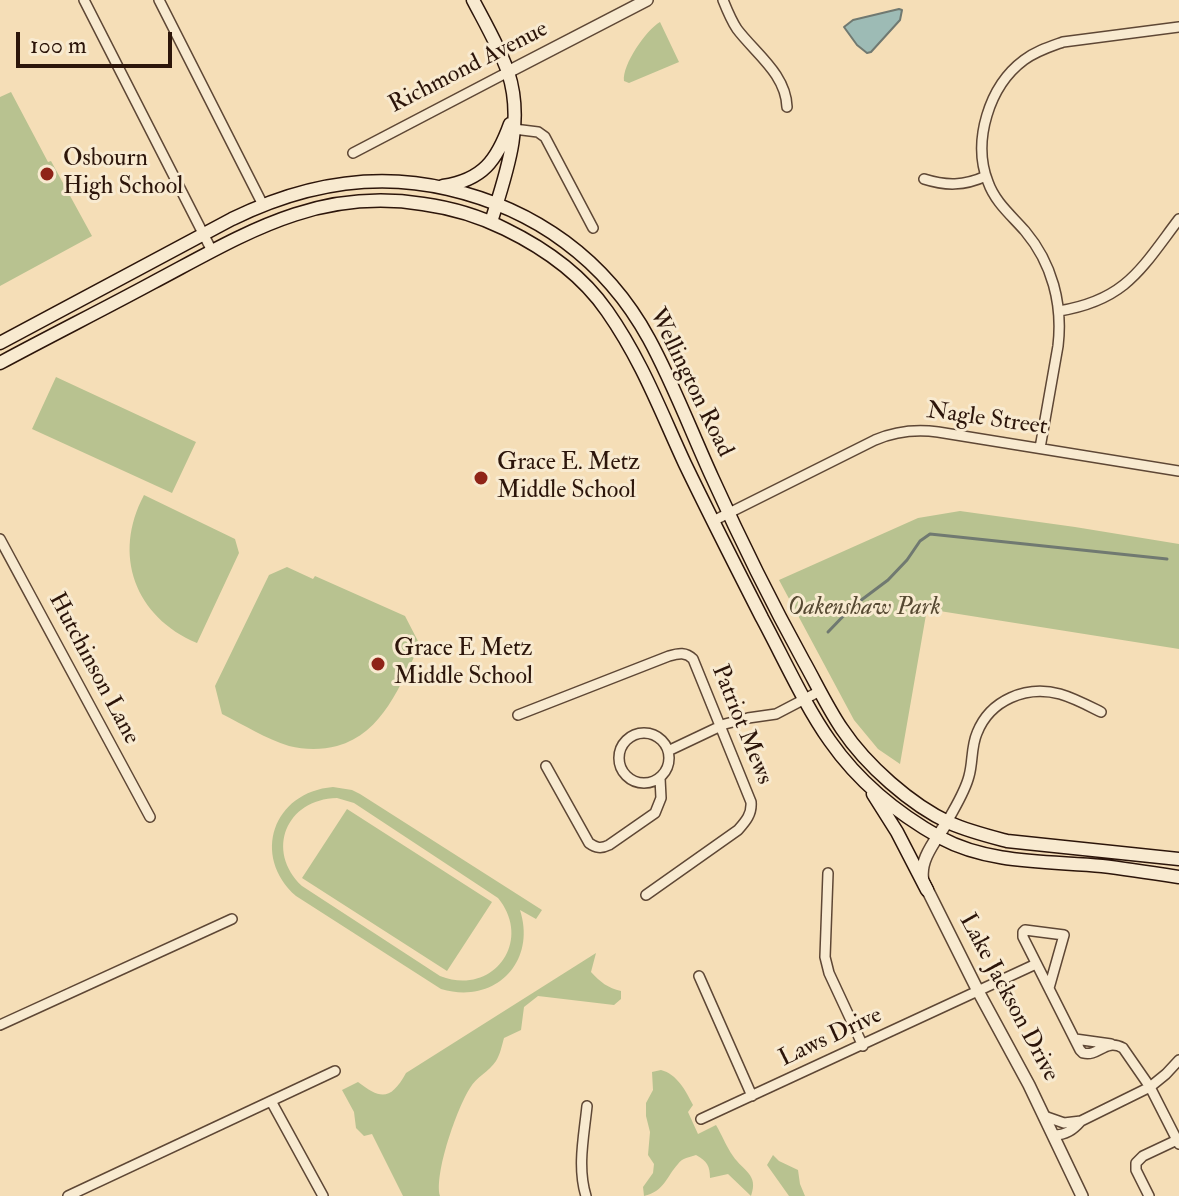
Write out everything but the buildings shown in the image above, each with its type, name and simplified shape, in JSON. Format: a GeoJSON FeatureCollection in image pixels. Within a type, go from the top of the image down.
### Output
{"type":"FeatureCollection","features":[{"type":"Feature","properties":{"kind":"main road"},"geometry":{"type":"LineString","coordinates":[[473,0],[508,72],[514,114],[505,178],[491,222]]}},
{"type":"Feature","properties":{"kind":"main road"},"geometry":{"type":"LineString","coordinates":[[437,186],[470,179],[485,169],[499,149],[514,114]]}},
{"type":"Feature","properties":{"kind":"main road","name":"Wellington Road"},"geometry":{"type":"LineString","coordinates":[[0,343],[263,205],[307,190],[362,181],[414,183],[469,193],[497,203],[559,236],[616,289],[649,339],[772,603],[843,731],[876,768],[904,794],[947,822],[970,831],[1007,841],[1179,859]]}},
{"type":"Feature","properties":{"kind":"main road","name":"Wellington Road"},"geometry":{"type":"LineString","coordinates":[[0,363],[212,251],[271,222],[301,212],[336,203],[401,201],[433,205],[491,222],[540,248],[564,266],[605,307],[631,346],[713,521],[806,699],[829,740],[862,778],[892,805],[939,836],[962,847],[1016,859],[1179,877]]}},
{"type":"Feature","properties":{"kind":"main road"},"geometry":{"type":"LineString","coordinates":[[862,778],[887,814],[927,890]]}},
{"type":"Feature","properties":{"kind":"street"},"geometry":{"type":"LineString","coordinates":[[84,0],[212,251]]}},
{"type":"Feature","properties":{"kind":"street"},"geometry":{"type":"LineString","coordinates":[[159,0],[263,205]]}},
{"type":"Feature","properties":{"kind":"street","name":"Richmond Avenue"},"geometry":{"type":"LineString","coordinates":[[353,153],[647,0]]}},
{"type":"Feature","properties":{"kind":"street"},"geometry":{"type":"LineString","coordinates":[[723,0],[737,29],[779,78],[787,107]]}},
{"type":"Feature","properties":{"kind":"street"},"geometry":{"type":"LineString","coordinates":[[1040,448],[1058,346],[1059,311],[1048,267],[1024,230],[1006,212],[986,176],[982,141],[989,109],[1002,83],[1023,60],[1047,48],[1063,42],[1179,27]]}},
{"type":"Feature","properties":{"kind":"street"},"geometry":{"type":"LineString","coordinates":[[514,129],[538,132],[545,137],[593,228]]}},
{"type":"Feature","properties":{"kind":"street"},"geometry":{"type":"LineString","coordinates":[[924,179],[959,184],[986,176]]}},
{"type":"Feature","properties":{"kind":"street"},"geometry":{"type":"LineString","coordinates":[[1059,311],[1091,303],[1126,284],[1142,270],[1179,219]]}},
{"type":"Feature","properties":{"kind":"street","name":"Nagle Street"},"geometry":{"type":"LineString","coordinates":[[713,521],[875,440],[903,431],[938,432],[1179,471]]}},
{"type":"Feature","properties":{"kind":"street","name":"Hutchinson Lane"},"geometry":{"type":"LineString","coordinates":[[0,539],[150,817]]}},
{"type":"Feature","properties":{"kind":"street","name":"Patriot Mews"},"geometry":{"type":"LineString","coordinates":[[518,715],[669,656],[681,653],[693,659],[751,802],[748,819],[738,830],[646,895]]}},
{"type":"Feature","properties":{"kind":"street"},"geometry":{"type":"LineString","coordinates":[[668,751],[720,726],[776,714],[820,691]]}},
{"type":"Feature","properties":{"kind":"street"},"geometry":{"type":"LineString","coordinates":[[947,822],[968,780],[978,729],[998,704],[1017,695],[1048,692],[1075,699],[1101,712]]}},
{"type":"Feature","properties":{"kind":"street"},"geometry":{"type":"LineString","coordinates":[[646,733],[663,742],[668,751],[668,767],[660,778],[648,784],[635,782],[620,769],[620,750],[627,739],[646,733]]}},
{"type":"Feature","properties":{"kind":"street"},"geometry":{"type":"LineString","coordinates":[[546,766],[589,843],[603,848],[655,813],[661,798],[660,778]]}},
{"type":"Feature","properties":{"kind":"street","name":"Lake Jackson Drive"},"geometry":{"type":"LineString","coordinates":[[947,822],[927,855],[921,876],[1054,1135],[1082,1196]]}},
{"type":"Feature","properties":{"kind":"street"},"geometry":{"type":"LineString","coordinates":[[828,873],[825,957],[829,973],[863,1046]]}},
{"type":"Feature","properties":{"kind":"street"},"geometry":{"type":"LineString","coordinates":[[0,1025],[232,919]]}},
{"type":"Feature","properties":{"kind":"street"},"geometry":{"type":"LineString","coordinates":[[1049,988],[1064,935],[1030,929],[1023,932],[1023,937],[1036,964],[1083,1053],[1086,1055],[1111,1044],[1123,1048],[1150,1087],[1178,1142],[1143,1156],[1136,1163],[1136,1170],[1149,1196]]}},
{"type":"Feature","properties":{"kind":"street","name":"Laws Drive"},"geometry":{"type":"LineString","coordinates":[[701,1119],[1036,964]]}},
{"type":"Feature","properties":{"kind":"street"},"geometry":{"type":"LineString","coordinates":[[699,976],[752,1096]]}},
{"type":"Feature","properties":{"kind":"street"},"geometry":{"type":"LineString","coordinates":[[1044,1116],[1064,1123],[1081,1121],[1150,1087],[1179,1060]]}},
{"type":"Feature","properties":{"kind":"street"},"geometry":{"type":"LineString","coordinates":[[68,1196],[335,1071]]}},
{"type":"Feature","properties":{"kind":"street"},"geometry":{"type":"LineString","coordinates":[[271,1101],[323,1196]]}},
{"type":"Feature","properties":{"kind":"street"},"geometry":{"type":"LineString","coordinates":[[584,1192],[581,1165],[587,1106]]}},
{"type":"Feature","properties":{"kind":"street"},"geometry":{"type":"LineString","coordinates":[[1054,1135],[1064,1135],[1081,1121]]}},
{"type":"Feature","properties":{"kind":"green space"},"geometry":{"type":"Polygon","coordinates":[[[660,22],[679,62],[629,83],[624,81],[636,48],[660,22]]]}},
{"type":"Feature","properties":{"kind":"green space"},"geometry":{"type":"Polygon","coordinates":[[[11,92],[92,236],[0,286],[0,97],[11,92]]]}},
{"type":"Feature","properties":{"kind":"green space"},"geometry":{"type":"Polygon","coordinates":[[[56,377],[196,442],[172,493],[32,429],[56,377]]]}},
{"type":"Feature","properties":{"kind":"green space"},"geometry":{"type":"Polygon","coordinates":[[[144,495],[235,539],[239,553],[197,643],[176,632],[158,617],[135,582],[130,561],[130,540],[144,495]]]}},
{"type":"Feature","properties":{"kind":"green space","name":"Oakenshaw Park"},"geometry":{"type":"Polygon","coordinates":[[[960,511],[1179,544],[1179,649],[927,609],[900,764],[878,749],[854,720],[779,580],[918,518],[960,511]]]}},
{"type":"Feature","properties":{"kind":"green space"},"geometry":{"type":"Polygon","coordinates":[[[287,567],[313,579],[315,576],[405,616],[420,645],[379,719],[353,740],[337,746],[313,749],[289,746],[222,714],[215,686],[269,575],[287,567]]]}},
{"type":"Feature","properties":{"kind":"green space"},"geometry":{"type":"Polygon","coordinates":[[[333,787],[360,794],[542,910],[536,919],[520,910],[524,929],[522,947],[507,975],[494,985],[478,991],[441,989],[296,896],[282,880],[274,863],[272,845],[275,828],[283,813],[312,791],[333,787]],[[337,798],[319,801],[305,807],[286,829],[283,843],[285,858],[302,886],[440,976],[459,980],[476,979],[491,972],[509,948],[511,932],[508,915],[498,898],[354,803],[337,798]]]}},
{"type":"Feature","properties":{"kind":"green space"},"geometry":{"type":"Polygon","coordinates":[[[347,809],[492,902],[447,971],[302,878],[347,809]]]}},
{"type":"Feature","properties":{"kind":"green space"},"geometry":{"type":"Polygon","coordinates":[[[596,953],[591,972],[604,984],[621,991],[621,999],[614,1005],[538,996],[524,1007],[521,1030],[504,1038],[496,1061],[473,1084],[459,1110],[443,1157],[440,1196],[403,1196],[372,1134],[364,1136],[356,1128],[354,1112],[342,1090],[358,1082],[379,1094],[390,1092],[406,1073],[596,953]]]}},
{"type":"Feature","properties":{"kind":"green space"},"geometry":{"type":"Polygon","coordinates":[[[661,1070],[676,1079],[687,1094],[693,1105],[688,1112],[698,1134],[716,1125],[733,1156],[749,1173],[753,1183],[751,1196],[728,1174],[710,1178],[707,1164],[696,1155],[682,1160],[661,1187],[644,1196],[643,1187],[653,1173],[654,1164],[648,1155],[650,1132],[646,1103],[653,1090],[652,1072],[661,1070]]]}},
{"type":"Feature","properties":{"kind":"green space"},"geometry":{"type":"Polygon","coordinates":[[[773,1155],[798,1170],[805,1196],[789,1196],[767,1165],[773,1155]]]}},
{"type":"Feature","properties":{"kind":"water"},"geometry":{"type":"Polygon","coordinates":[[[902,10],[900,20],[871,52],[867,53],[857,45],[844,27],[853,20],[902,10]]]}},
{"type":"Feature","properties":{"kind":"waterway"},"geometry":{"type":"LineString","coordinates":[[828,632],[852,607],[888,580],[920,541],[930,534],[1167,559]]}},
{"type":"Feature","properties":{"kind":"place","name":"Osbourn High School"},"geometry":{"type":"Point","coordinates":[47,174]}},
{"type":"Feature","properties":{"kind":"place","name":"Grace E. Metz Middle School"},"geometry":{"type":"Point","coordinates":[481,478]}},
{"type":"Feature","properties":{"kind":"place","name":"Grace E Metz Middle School"},"geometry":{"type":"Point","coordinates":[378,664]}}]}
